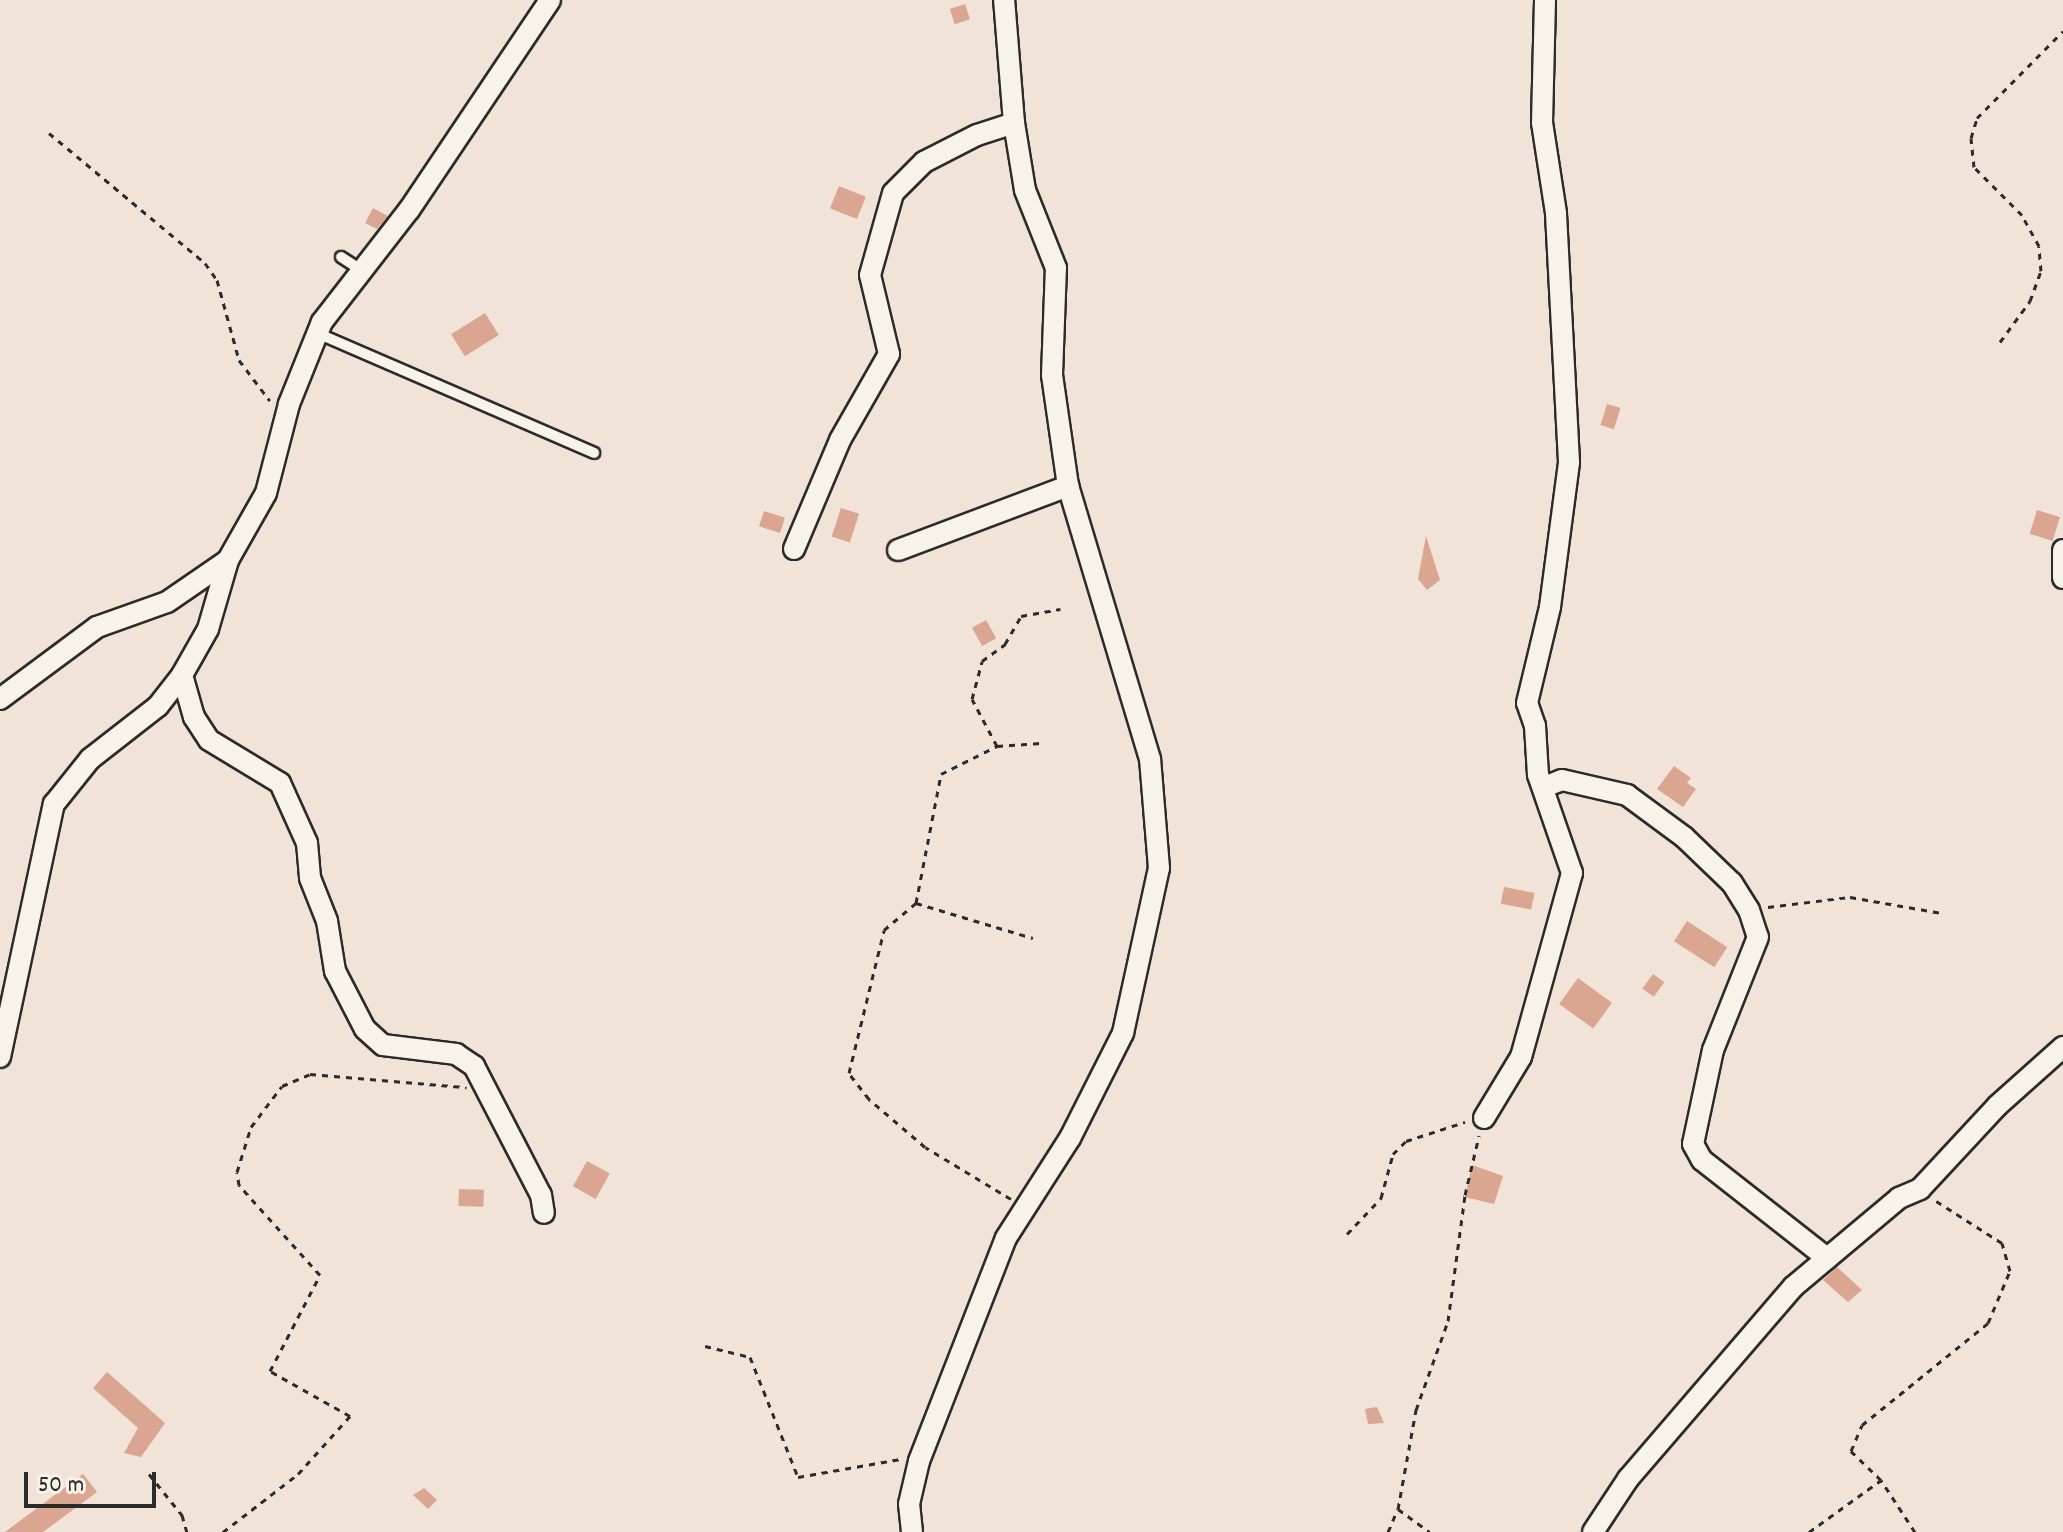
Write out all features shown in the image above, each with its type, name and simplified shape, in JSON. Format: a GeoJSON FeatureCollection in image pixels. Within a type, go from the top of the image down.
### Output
{"type":"FeatureCollection","features":[{"type":"Feature","properties":{"kind":"street"},"geometry":{"type":"LineString","coordinates":[[0,1057],[54,804],[90,759],[158,706],[182,675],[208,629],[228,560],[266,493],[289,404],[317,333],[361,270],[409,210],[550,0]]}},
{"type":"Feature","properties":{"kind":"street"},"geometry":{"type":"LineString","coordinates":[[912,1532],[909,1504],[919,1461],[1006,1238],[1070,1138],[1123,1033],[1159,868],[1150,759],[1068,486],[1052,375],[1056,268],[1025,190],[1014,123],[1004,0]]}},
{"type":"Feature","properties":{"kind":"street"},"geometry":{"type":"LineString","coordinates":[[1484,1118],[1521,1057],[1572,873],[1544,787],[1527,703],[1550,607],[1569,462],[1556,213],[1542,123],[1545,0]]}},
{"type":"Feature","properties":{"kind":"street"},"geometry":{"type":"LineString","coordinates":[[794,549],[840,440],[889,354],[870,275],[893,193],[924,162],[977,135],[1014,123]]}},
{"type":"Feature","properties":{"kind":"street"},"geometry":{"type":"LineString","coordinates":[[898,550],[1068,486]]}},
{"type":"Feature","properties":{"kind":"street"},"geometry":{"type":"LineString","coordinates":[[2063,550],[2063,578]]}},
{"type":"Feature","properties":{"kind":"street"},"geometry":{"type":"LineString","coordinates":[[0,699],[97,627],[167,602],[228,560]]}},
{"type":"Feature","properties":{"kind":"street"},"geometry":{"type":"LineString","coordinates":[[182,675],[194,717],[209,740],[280,783],[307,843],[310,878],[327,921],[335,971],[365,1029],[383,1045],[463,1057],[478,1074],[541,1195],[544,1213]]}},
{"type":"Feature","properties":{"kind":"street"},"geometry":{"type":"LineString","coordinates":[[1544,787],[1562,780],[1627,795],[1684,837],[1732,883],[1749,910],[1758,937],[1713,1050],[1693,1144],[1702,1160],[1827,1258]]}},
{"type":"Feature","properties":{"kind":"street"},"geometry":{"type":"LineString","coordinates":[[1593,1532],[1628,1479],[1724,1363],[1827,1258],[1899,1198],[1920,1189],[1997,1106],[2063,1047]]}},
{"type":"Feature","properties":{"kind":"lane"},"geometry":{"type":"LineString","coordinates":[[341,257],[361,270]]}},
{"type":"Feature","properties":{"kind":"lane"},"geometry":{"type":"LineString","coordinates":[[317,333],[594,453]]}},
{"type":"Feature","properties":{"kind":"path"},"geometry":{"type":"LineString","coordinates":[[2000,342],[2030,301],[2041,271],[2039,246],[2022,215],[1974,167],[1971,138],[1977,118],[2063,31]]}},
{"type":"Feature","properties":{"kind":"path"},"geometry":{"type":"LineString","coordinates":[[49,133],[205,263],[217,280],[239,360],[270,401],[289,404]]}},
{"type":"Feature","properties":{"kind":"path"},"geometry":{"type":"LineString","coordinates":[[997,746],[972,699],[982,661],[1005,644],[1021,616],[1060,609]]}},
{"type":"Feature","properties":{"kind":"path"},"geometry":{"type":"LineString","coordinates":[[1024,1208],[925,1147],[869,1099],[849,1073],[884,930],[916,903],[941,774],[997,746],[1041,743]]}},
{"type":"Feature","properties":{"kind":"path"},"geometry":{"type":"LineString","coordinates":[[1756,901],[1776,910],[1850,897],[1942,913]]}},
{"type":"Feature","properties":{"kind":"path"},"geometry":{"type":"LineString","coordinates":[[916,903],[1033,938]]}},
{"type":"Feature","properties":{"kind":"path"},"geometry":{"type":"LineString","coordinates":[[223,1532],[298,1474],[350,1416],[270,1371],[320,1275],[239,1185],[241,1154],[251,1127],[282,1086],[310,1074],[466,1087],[478,1074]]}},
{"type":"Feature","properties":{"kind":"path"},"geometry":{"type":"LineString","coordinates":[[1347,1234],[1381,1198],[1393,1154],[1406,1141],[1484,1118]]}},
{"type":"Feature","properties":{"kind":"path"},"geometry":{"type":"LineString","coordinates":[[1388,1532],[1398,1509],[1416,1410],[1448,1321],[1465,1195],[1484,1118]]}},
{"type":"Feature","properties":{"kind":"path"},"geometry":{"type":"LineString","coordinates":[[1915,1532],[1881,1480],[1851,1451],[1862,1425],[1988,1323],[2010,1271],[2002,1243],[1920,1189]]}},
{"type":"Feature","properties":{"kind":"path"},"geometry":{"type":"LineString","coordinates":[[705,1346],[750,1357],[798,1477],[887,1458],[919,1461]]}},
{"type":"Feature","properties":{"kind":"path"},"geometry":{"type":"LineString","coordinates":[[149,1474],[182,1515],[187,1532]]}},
{"type":"Feature","properties":{"kind":"path"},"geometry":{"type":"LineString","coordinates":[[1809,1532],[1881,1480]]}},
{"type":"Feature","properties":{"kind":"path"},"geometry":{"type":"LineString","coordinates":[[1398,1509],[1430,1532]]}},
{"type":"Feature","properties":{"kind":"building"},"geometry":{"type":"Polygon","coordinates":[[[965,4],[970,19],[955,24],[950,9],[965,4]]]}},
{"type":"Feature","properties":{"kind":"building"},"geometry":{"type":"Polygon","coordinates":[[[839,186],[866,197],[857,219],[830,208],[839,186]]]}},
{"type":"Feature","properties":{"kind":"building"},"geometry":{"type":"Polygon","coordinates":[[[373,208],[388,216],[377,229],[365,223],[373,208]]]}},
{"type":"Feature","properties":{"kind":"building"},"geometry":{"type":"Polygon","coordinates":[[[485,313],[499,335],[465,356],[451,334],[485,313]]]}},
{"type":"Feature","properties":{"kind":"building"},"geometry":{"type":"Polygon","coordinates":[[[1607,404],[1620,408],[1614,429],[1601,425],[1607,404]]]}},
{"type":"Feature","properties":{"kind":"building"},"geometry":{"type":"Polygon","coordinates":[[[841,508],[859,514],[850,542],[832,537],[841,508]]]}},
{"type":"Feature","properties":{"kind":"building"},"geometry":{"type":"Polygon","coordinates":[[[2037,510],[2060,517],[2053,541],[2030,534],[2037,510]]]}},
{"type":"Feature","properties":{"kind":"building"},"geometry":{"type":"Polygon","coordinates":[[[764,511],[785,518],[780,533],[759,526],[764,511]]]}},
{"type":"Feature","properties":{"kind":"building"},"geometry":{"type":"Polygon","coordinates":[[[1426,536],[1440,580],[1427,590],[1418,579],[1426,536]]]}},
{"type":"Feature","properties":{"kind":"building"},"geometry":{"type":"Polygon","coordinates":[[[986,620],[996,638],[982,646],[972,628],[986,620]]]}},
{"type":"Feature","properties":{"kind":"building"},"geometry":{"type":"Polygon","coordinates":[[[1674,766],[1691,778],[1687,783],[1696,789],[1683,807],[1657,789],[1674,766]]]}},
{"type":"Feature","properties":{"kind":"building"},"geometry":{"type":"Polygon","coordinates":[[[1504,887],[1534,893],[1531,910],[1501,904],[1504,887]]]}},
{"type":"Feature","properties":{"kind":"building"},"geometry":{"type":"Polygon","coordinates":[[[1687,921],[1727,947],[1714,967],[1674,941],[1687,921]]]}},
{"type":"Feature","properties":{"kind":"building"},"geometry":{"type":"Polygon","coordinates":[[[1653,974],[1664,982],[1654,997],[1642,989],[1653,974]]]}},
{"type":"Feature","properties":{"kind":"building"},"geometry":{"type":"Polygon","coordinates":[[[1578,978],[1612,1003],[1593,1029],[1559,1004],[1578,978]]]}},
{"type":"Feature","properties":{"kind":"building"},"geometry":{"type":"Polygon","coordinates":[[[587,1161],[610,1174],[596,1199],[573,1186],[587,1161]]]}},
{"type":"Feature","properties":{"kind":"building"},"geometry":{"type":"Polygon","coordinates":[[[1472,1165],[1503,1176],[1494,1204],[1465,1197],[1472,1165]]]}},
{"type":"Feature","properties":{"kind":"building"},"geometry":{"type":"Polygon","coordinates":[[[459,1189],[484,1190],[483,1207],[458,1206],[459,1189]]]}},
{"type":"Feature","properties":{"kind":"building"},"geometry":{"type":"Polygon","coordinates":[[[1837,1267],[1862,1290],[1848,1302],[1823,1280],[1837,1267]]]}},
{"type":"Feature","properties":{"kind":"building"},"geometry":{"type":"Polygon","coordinates":[[[107,1372],[165,1423],[141,1457],[124,1453],[138,1428],[93,1388],[107,1372]]]}},
{"type":"Feature","properties":{"kind":"building"},"geometry":{"type":"Polygon","coordinates":[[[1377,1407],[1384,1423],[1368,1424],[1365,1409],[1377,1407]]]}},
{"type":"Feature","properties":{"kind":"building"},"geometry":{"type":"Polygon","coordinates":[[[83,1474],[97,1492],[43,1532],[5,1532],[83,1474]]]}},
{"type":"Feature","properties":{"kind":"building"},"geometry":{"type":"Polygon","coordinates":[[[424,1488],[437,1500],[428,1509],[413,1495],[424,1488]]]}}]}
